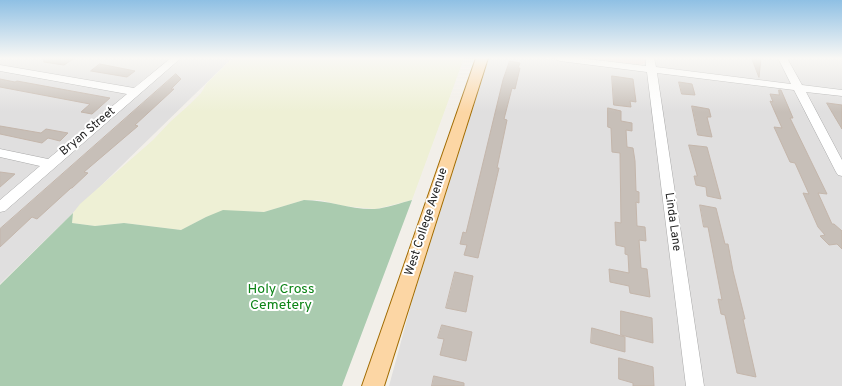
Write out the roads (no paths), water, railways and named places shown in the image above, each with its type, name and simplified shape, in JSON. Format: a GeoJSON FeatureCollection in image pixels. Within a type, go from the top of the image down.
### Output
{"type":"FeatureCollection","features":[{"type":"Feature","properties":{"kind":"main road","name":"West College Avenue"},"geometry":{"type":"LineString","coordinates":[[373,386],[476,76]]}},
{"type":"Feature","properties":{"kind":"street"},"geometry":{"type":"LineString","coordinates":[[45,76],[136,92]]}},
{"type":"Feature","properties":{"kind":"street","name":"Bryan Street"},"geometry":{"type":"LineString","coordinates":[[0,208],[155,76]]}},
{"type":"Feature","properties":{"kind":"street","name":"Linda Lane"},"geometry":{"type":"LineString","coordinates":[[653,76],[695,386]]}},
{"type":"Feature","properties":{"kind":"street"},"geometry":{"type":"LineString","coordinates":[[731,76],[842,93]]}},
{"type":"Feature","properties":{"kind":"street"},"geometry":{"type":"LineString","coordinates":[[792,76],[842,172]]}},
{"type":"Feature","properties":{"kind":"street"},"geometry":{"type":"LineString","coordinates":[[0,152],[51,164]]}},
{"type":"Feature","properties":{"kind":"park label","name":"Holy Cross Cemetery"},"geometry":{"type":"Point","coordinates":[281,298]}}]}
